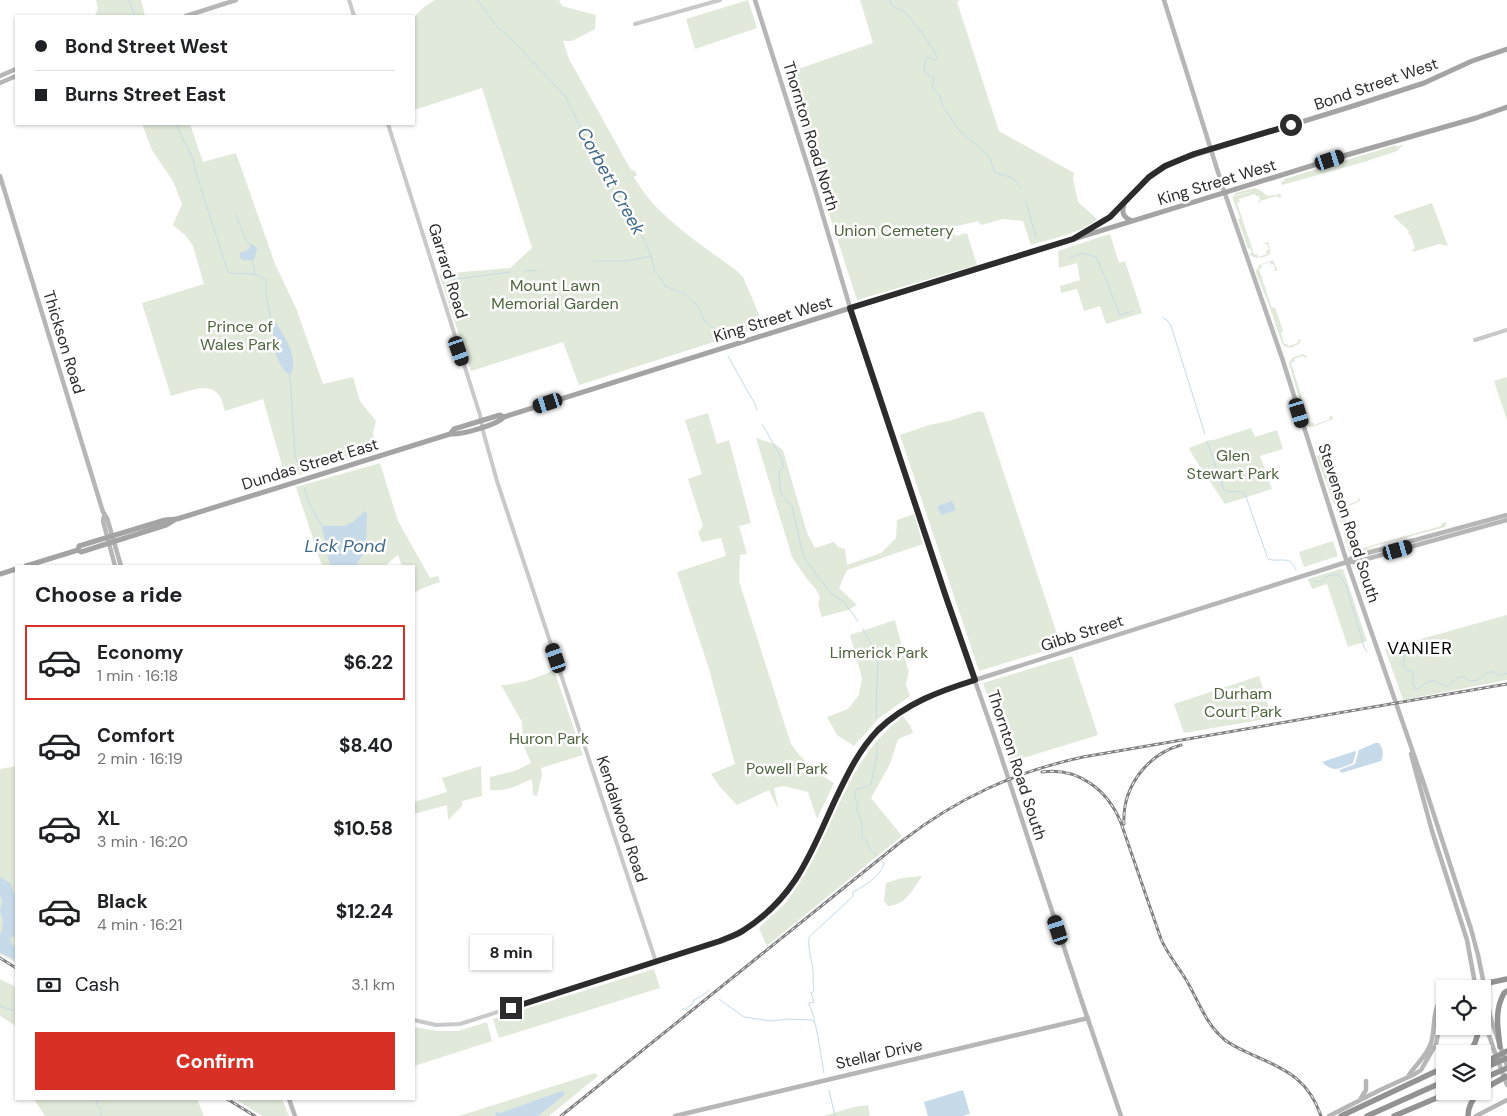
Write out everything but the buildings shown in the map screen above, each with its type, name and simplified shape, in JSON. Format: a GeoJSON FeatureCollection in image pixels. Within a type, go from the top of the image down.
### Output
{"type":"FeatureCollection","features":[{"type":"Feature","properties":{"kind":"highway"},"geometry":{"type":"LineString","coordinates":[[1491,982],[1507,978]]}},
{"type":"Feature","properties":{"kind":"highway"},"geometry":{"type":"LineString","coordinates":[[1496,1047],[1498,1008],[1504,993],[1507,991]]}},
{"type":"Feature","properties":{"kind":"highway"},"geometry":{"type":"LineString","coordinates":[[1491,1059],[1507,1051]]}},
{"type":"Feature","properties":{"kind":"highway"},"geometry":{"type":"LineString","coordinates":[[1491,1064],[1507,1058]]}},
{"type":"Feature","properties":{"kind":"highway"},"geometry":{"type":"LineString","coordinates":[[1491,1075],[1507,1067]]}},
{"type":"Feature","properties":{"kind":"highway"},"geometry":{"type":"LineString","coordinates":[[1341,1116],[1436,1072]]}},
{"type":"Feature","properties":{"kind":"highway"},"geometry":{"type":"LineString","coordinates":[[1491,1085],[1507,1076]]}},
{"type":"Feature","properties":{"kind":"highway"},"geometry":{"type":"LineString","coordinates":[[1367,1116],[1436,1087]]}},
{"type":"Feature","properties":{"kind":"highway"},"geometry":{"type":"LineString","coordinates":[[1371,1116],[1436,1087]]}},
{"type":"Feature","properties":{"kind":"highway"},"geometry":{"type":"LineString","coordinates":[[1394,1116],[1436,1098]]}},
{"type":"Feature","properties":{"kind":"highway"},"geometry":{"type":"LineString","coordinates":[[1468,1114],[1472,1100]]}},
{"type":"Feature","properties":{"kind":"main road"},"geometry":{"type":"LineString","coordinates":[[189,15],[236,0]]}},
{"type":"Feature","properties":{"kind":"main road","name":"Thornton Road North"},"geometry":{"type":"LineString","coordinates":[[754,0],[815,189],[850,308]]}},
{"type":"Feature","properties":{"kind":"main road","name":"Stevenson Road South"},"geometry":{"type":"LineString","coordinates":[[1164,0],[1225,193],[1281,356],[1347,562],[1423,781],[1471,929],[1482,980]]}},
{"type":"Feature","properties":{"kind":"main road","name":"Bond Street West"},"geometry":{"type":"LineString","coordinates":[[1073,239],[1110,217],[1149,177],[1165,166],[1211,149],[1424,83],[1507,49]]}},
{"type":"Feature","properties":{"kind":"main road"},"geometry":{"type":"LineString","coordinates":[[0,76],[15,69]]}},
{"type":"Feature","properties":{"kind":"main road"},"geometry":{"type":"LineString","coordinates":[[0,83],[15,76]]}},
{"type":"Feature","properties":{"kind":"main road","name":"King Street West"},"geometry":{"type":"LineString","coordinates":[[677,362],[1507,107]]}},
{"type":"Feature","properties":{"kind":"main road","name":"Thickson Road"},"geometry":{"type":"LineString","coordinates":[[0,176],[104,516],[107,518],[115,565]]}},
{"type":"Feature","properties":{"kind":"main road"},"geometry":{"type":"LineString","coordinates":[[1126,200],[1122,210],[1123,215],[1126,219],[1134,222]]}},
{"type":"Feature","properties":{"kind":"main road","name":"Thornton Road South"},"geometry":{"type":"LineString","coordinates":[[850,308],[1121,1116]]}},
{"type":"Feature","properties":{"kind":"main road","name":"Dundas Street East"},"geometry":{"type":"LineString","coordinates":[[29,565],[78,550],[81,552],[111,540],[166,525],[177,519],[450,434],[456,434],[481,424],[501,420],[504,417],[677,362]]}},
{"type":"Feature","properties":{"kind":"main road","name":"Gibb Street"},"geometry":{"type":"LineString","coordinates":[[1347,562],[1353,557],[1507,515]]}},
{"type":"Feature","properties":{"kind":"main road","name":"Gibb Street"},"geometry":{"type":"LineString","coordinates":[[975,680],[1347,562],[1356,562],[1507,520]]}},
{"type":"Feature","properties":{"kind":"main road","name":"Thickson Road"},"geometry":{"type":"LineString","coordinates":[[111,540],[121,565]]}},
{"type":"Feature","properties":{"kind":"main road"},"geometry":{"type":"LineString","coordinates":[[0,574],[15,569]]}},
{"type":"Feature","properties":{"kind":"main road","name":"Stevenson Road South"},"geometry":{"type":"LineString","coordinates":[[1410,747],[1432,830],[1466,934],[1475,980]]}},
{"type":"Feature","properties":{"kind":"main road"},"geometry":{"type":"LineString","coordinates":[[1409,1076],[1428,1050],[1433,1032],[1436,1007]]}},
{"type":"Feature","properties":{"kind":"main road","name":"Stellar Drive"},"geometry":{"type":"LineString","coordinates":[[675,1116],[1088,1018]]}},
{"type":"Feature","properties":{"kind":"main road","name":"Stevenson Road South"},"geometry":{"type":"LineString","coordinates":[[1491,1019],[1496,1047],[1507,1085]]}},
{"type":"Feature","properties":{"kind":"main road"},"geometry":{"type":"LineString","coordinates":[[1330,1116],[1421,1070],[1432,1052],[1438,1035]]}},
{"type":"Feature","properties":{"kind":"main road","name":"Stevenson Road South"},"geometry":{"type":"LineString","coordinates":[[1491,1035],[1507,1067]]}},
{"type":"Feature","properties":{"kind":"main road"},"geometry":{"type":"LineString","coordinates":[[1356,1103],[1363,1097],[1366,1090],[1366,1081]]}},
{"type":"Feature","properties":{"kind":"main road"},"geometry":{"type":"LineString","coordinates":[[289,1100],[295,1116]]}},
{"type":"Feature","properties":{"kind":"main road"},"geometry":{"type":"LineString","coordinates":[[1476,1116],[1507,1100]]}},
{"type":"Feature","properties":{"kind":"street"},"geometry":{"type":"LineString","coordinates":[[349,0],[354,15]]}},
{"type":"Feature","properties":{"kind":"street"},"geometry":{"type":"LineString","coordinates":[[635,24],[720,0]]}},
{"type":"Feature","properties":{"kind":"street","name":"Garrard Road"},"geometry":{"type":"LineString","coordinates":[[388,125],[481,424]]}},
{"type":"Feature","properties":{"kind":"street"},"geometry":{"type":"LineString","coordinates":[[1475,340],[1507,330]]}},
{"type":"Feature","properties":{"kind":"street","name":"Kendalwood Road"},"geometry":{"type":"LineString","coordinates":[[481,424],[495,475],[656,962]]}},
{"type":"Feature","properties":{"kind":"street","name":"Gibb Street"},"geometry":{"type":"LineString","coordinates":[[415,1020],[436,1025],[460,1024],[720,941],[742,931],[784,896],[800,874],[850,768],[872,737],[899,713],[933,694],[975,680]]}},
{"type":"Feature","properties":{"kind":"green space"},"geometry":{"type":"Polygon","coordinates":[[[96,0],[141,0],[145,15],[95,15],[98,8],[96,0]]]}},
{"type":"Feature","properties":{"kind":"green space","name":"Mount Lawn Memorial Garden"},"geometry":{"type":"Polygon","coordinates":[[[435,0],[559,0],[562,6],[596,15],[595,29],[572,41],[563,41],[569,59],[631,170],[635,171],[637,175],[634,177],[643,191],[680,229],[743,277],[764,326],[579,385],[563,342],[471,371],[439,274],[510,268],[532,248],[482,88],[415,110],[415,16],[435,0]]]}},
{"type":"Feature","properties":{"kind":"green space"},"geometry":{"type":"Polygon","coordinates":[[[748,0],[757,28],[695,49],[686,19],[748,0]]]}},
{"type":"Feature","properties":{"kind":"green space","name":"Union Cemetery"},"geometry":{"type":"Polygon","coordinates":[[[860,0],[960,0],[957,2],[999,131],[1074,173],[1073,179],[1078,202],[1097,219],[1074,232],[1031,245],[1023,221],[1003,219],[981,225],[978,221],[953,227],[955,236],[967,233],[977,265],[857,300],[784,74],[873,43],[860,0]]]}},
{"type":"Feature","properties":{"kind":"green space","name":"Prince of Wales Park"},"geometry":{"type":"Polygon","coordinates":[[[142,125],[190,125],[203,162],[236,153],[275,264],[296,308],[323,384],[353,377],[360,401],[376,421],[373,433],[376,451],[286,479],[263,399],[225,411],[217,393],[207,388],[195,389],[171,396],[142,303],[204,284],[193,246],[186,236],[173,225],[182,204],[173,181],[152,150],[142,125]]]}},
{"type":"Feature","properties":{"kind":"green space"},"geometry":{"type":"Polygon","coordinates":[[[1404,144],[1397,151],[1364,162],[1282,185],[1281,182],[1284,179],[1404,144]]]}},
{"type":"Feature","properties":{"kind":"green space"},"geometry":{"type":"Polygon","coordinates":[[[1254,188],[1268,196],[1280,194],[1282,196],[1260,201],[1260,204],[1258,201],[1260,200],[1259,196],[1255,194],[1239,199],[1240,202],[1237,203],[1254,254],[1257,254],[1258,257],[1267,254],[1266,251],[1269,249],[1267,244],[1264,244],[1266,242],[1269,243],[1270,254],[1259,258],[1249,254],[1252,252],[1250,248],[1248,249],[1232,197],[1257,190],[1233,196],[1235,193],[1254,188]]]}},
{"type":"Feature","properties":{"kind":"green space"},"geometry":{"type":"Polygon","coordinates":[[[1432,203],[1448,246],[1439,244],[1413,252],[1412,250],[1415,248],[1410,234],[1408,234],[1409,231],[1393,216],[1432,203]]]}},
{"type":"Feature","properties":{"kind":"green space"},"geometry":{"type":"Polygon","coordinates":[[[1110,234],[1119,263],[1125,261],[1142,313],[1106,324],[1100,306],[1084,311],[1077,289],[1061,293],[1060,286],[1080,280],[1077,263],[1059,268],[1058,251],[1110,234]]]}},
{"type":"Feature","properties":{"kind":"green space"},"geometry":{"type":"Polygon","coordinates":[[[1273,260],[1277,271],[1273,271],[1275,270],[1274,264],[1271,265],[1270,262],[1261,265],[1262,268],[1259,269],[1272,308],[1275,307],[1283,331],[1281,333],[1284,344],[1288,346],[1298,343],[1298,340],[1301,339],[1299,344],[1290,348],[1282,343],[1256,273],[1259,265],[1273,260]]]}},
{"type":"Feature","properties":{"kind":"green space"},"geometry":{"type":"Polygon","coordinates":[[[1302,354],[1307,357],[1304,358],[1303,356],[1294,359],[1295,361],[1291,363],[1310,423],[1313,422],[1314,425],[1330,419],[1329,417],[1332,416],[1333,419],[1312,427],[1309,427],[1306,423],[1289,363],[1292,358],[1302,354]]]}},
{"type":"Feature","properties":{"kind":"green space"},"geometry":{"type":"Polygon","coordinates":[[[1507,377],[1507,420],[1494,381],[1507,377]]]}},
{"type":"Feature","properties":{"kind":"green space"},"geometry":{"type":"Polygon","coordinates":[[[979,411],[984,413],[1061,646],[979,671],[900,435],[979,411]]]}},
{"type":"Feature","properties":{"kind":"green space","name":"Powell Park"},"geometry":{"type":"Polygon","coordinates":[[[708,413],[717,444],[729,440],[751,523],[739,526],[747,554],[740,555],[739,581],[791,744],[810,766],[834,783],[817,819],[808,792],[784,786],[774,788],[778,807],[769,790],[737,805],[711,774],[735,764],[709,669],[677,572],[726,556],[721,538],[702,542],[698,533],[703,526],[688,479],[702,474],[685,420],[708,413]]]}},
{"type":"Feature","properties":{"kind":"green space","name":"Glen Stewart Park"},"geometry":{"type":"Polygon","coordinates":[[[1251,428],[1255,437],[1277,430],[1283,449],[1260,456],[1272,489],[1225,504],[1189,448],[1251,428]]]}},
{"type":"Feature","properties":{"kind":"green space"},"geometry":{"type":"Polygon","coordinates":[[[756,438],[775,444],[783,450],[807,533],[815,548],[834,542],[838,547],[845,549],[847,565],[881,553],[896,538],[897,520],[914,514],[923,544],[847,570],[839,588],[857,605],[848,610],[822,617],[818,605],[820,597],[792,557],[756,438]]]}},
{"type":"Feature","properties":{"kind":"green space"},"geometry":{"type":"Polygon","coordinates":[[[1321,453],[1337,503],[1341,502],[1343,506],[1358,501],[1358,498],[1360,501],[1343,507],[1334,504],[1316,455],[1319,456],[1321,453]]]}},
{"type":"Feature","properties":{"kind":"green space"},"geometry":{"type":"Polygon","coordinates":[[[380,463],[398,521],[430,578],[438,576],[440,582],[415,592],[415,565],[402,565],[398,555],[386,565],[322,565],[296,487],[380,463]]]}},
{"type":"Feature","properties":{"kind":"green space"},"geometry":{"type":"Polygon","coordinates":[[[1360,507],[1347,512],[1348,516],[1345,517],[1350,531],[1354,530],[1355,532],[1351,533],[1352,536],[1350,537],[1355,549],[1441,526],[1442,523],[1447,522],[1445,527],[1371,547],[1366,550],[1377,548],[1352,555],[1354,551],[1351,554],[1349,552],[1340,519],[1345,512],[1360,507]]]}},
{"type":"Feature","properties":{"kind":"green space"},"geometry":{"type":"Polygon","coordinates":[[[1333,541],[1338,556],[1304,567],[1299,552],[1333,541]]]}},
{"type":"Feature","properties":{"kind":"green space"},"geometry":{"type":"Polygon","coordinates":[[[1343,569],[1367,641],[1348,647],[1327,584],[1312,589],[1308,579],[1343,569]]]}},
{"type":"Feature","properties":{"kind":"green space"},"geometry":{"type":"Polygon","coordinates":[[[1507,615],[1507,680],[1403,700],[1385,649],[1507,615]]]}},
{"type":"Feature","properties":{"kind":"green space","name":"Limerick Park"},"geometry":{"type":"Polygon","coordinates":[[[895,620],[909,670],[906,685],[910,696],[879,718],[854,746],[837,735],[827,717],[848,709],[859,695],[862,678],[850,635],[895,620]]]}},
{"type":"Feature","properties":{"kind":"green space"},"geometry":{"type":"Polygon","coordinates":[[[1072,656],[1098,735],[1010,762],[983,683],[1072,656]]]}},
{"type":"Feature","properties":{"kind":"green space","name":"Huron Park"},"geometry":{"type":"Polygon","coordinates":[[[554,670],[583,755],[541,768],[542,775],[537,796],[533,795],[532,779],[507,789],[490,790],[490,777],[515,771],[531,763],[523,744],[522,722],[501,685],[529,680],[554,670]]]}},
{"type":"Feature","properties":{"kind":"green space","name":"Durham Court Park"},"geometry":{"type":"Polygon","coordinates":[[[1259,676],[1272,718],[1184,733],[1174,704],[1259,676]]]}},
{"type":"Feature","properties":{"kind":"green space"},"geometry":{"type":"Polygon","coordinates":[[[903,716],[913,733],[898,739],[890,764],[871,798],[902,836],[767,946],[759,928],[787,901],[799,884],[819,848],[845,791],[866,755],[883,734],[903,716]]]}},
{"type":"Feature","properties":{"kind":"green space"},"geometry":{"type":"Polygon","coordinates":[[[15,766],[15,962],[0,953],[0,769],[15,766]]]}},
{"type":"Feature","properties":{"kind":"green space"},"geometry":{"type":"Polygon","coordinates":[[[481,766],[482,796],[462,801],[462,806],[448,820],[447,805],[415,814],[415,802],[447,792],[442,778],[481,766]]]}},
{"type":"Feature","properties":{"kind":"green space"},"geometry":{"type":"Polygon","coordinates":[[[922,876],[904,900],[888,906],[884,901],[886,883],[902,878],[922,876]]]}},
{"type":"Feature","properties":{"kind":"green space"},"geometry":{"type":"Polygon","coordinates":[[[654,969],[660,988],[499,1038],[493,1019],[654,969]]]}},
{"type":"Feature","properties":{"kind":"green space"},"geometry":{"type":"Polygon","coordinates":[[[0,979],[15,986],[15,1025],[0,1016],[0,979]]]}},
{"type":"Feature","properties":{"kind":"green space"},"geometry":{"type":"Polygon","coordinates":[[[487,1022],[492,1041],[415,1066],[415,1027],[437,1031],[458,1031],[487,1022]]]}},
{"type":"Feature","properties":{"kind":"green space"},"geometry":{"type":"Polygon","coordinates":[[[595,1073],[598,1076],[549,1116],[459,1116],[595,1073]]]}},
{"type":"Feature","properties":{"kind":"green space"},"geometry":{"type":"Polygon","coordinates":[[[35,1100],[197,1100],[204,1116],[45,1116],[35,1100]]]}},
{"type":"Feature","properties":{"kind":"green space"},"geometry":{"type":"Polygon","coordinates":[[[237,1100],[282,1100],[289,1116],[262,1116],[237,1100]]]}},
{"type":"Feature","properties":{"kind":"green space"},"geometry":{"type":"Polygon","coordinates":[[[868,1105],[870,1116],[823,1116],[854,1107],[868,1105]]]}},
{"type":"Feature","properties":{"kind":"water"},"geometry":{"type":"Polygon","coordinates":[[[251,244],[257,248],[255,258],[253,260],[242,260],[240,253],[248,250],[251,244]]]}},
{"type":"Feature","properties":{"kind":"water"},"geometry":{"type":"Polygon","coordinates":[[[273,319],[286,339],[292,354],[293,369],[290,376],[284,370],[277,357],[271,320],[273,319]]]}},
{"type":"Feature","properties":{"kind":"water"},"geometry":{"type":"Polygon","coordinates":[[[952,501],[956,510],[941,515],[937,506],[952,501]]]}},
{"type":"Feature","properties":{"kind":"water","name":"Lick Pond"},"geometry":{"type":"Polygon","coordinates":[[[365,511],[367,514],[366,542],[363,554],[356,565],[331,565],[322,526],[345,526],[365,511]]]}},
{"type":"Feature","properties":{"kind":"water"},"geometry":{"type":"Polygon","coordinates":[[[1379,743],[1382,749],[1383,756],[1381,761],[1341,773],[1339,770],[1355,764],[1359,750],[1379,743]]]}},
{"type":"Feature","properties":{"kind":"water"},"geometry":{"type":"Polygon","coordinates":[[[1355,751],[1353,763],[1340,768],[1330,768],[1322,762],[1355,751]]]}},
{"type":"Feature","properties":{"kind":"water"},"geometry":{"type":"Polygon","coordinates":[[[0,877],[10,883],[15,896],[15,936],[10,939],[12,945],[15,946],[15,960],[0,953],[0,934],[3,921],[0,911],[2,900],[0,896],[0,877]]]}},
{"type":"Feature","properties":{"kind":"water"},"geometry":{"type":"Polygon","coordinates":[[[963,1090],[970,1114],[963,1116],[928,1116],[924,1102],[963,1090]]]}},
{"type":"Feature","properties":{"kind":"water"},"geometry":{"type":"Polygon","coordinates":[[[562,1091],[565,1093],[563,1096],[538,1116],[495,1116],[496,1112],[500,1113],[562,1091]]]}},
{"type":"Feature","properties":{"kind":"waterway"},"geometry":{"type":"LineString","coordinates":[[129,0],[135,15]]}},
{"type":"Feature","properties":{"kind":"waterway","name":"Corbett Creek"},"geometry":{"type":"LineString","coordinates":[[478,0],[497,27],[509,37],[565,96],[617,201],[638,226],[651,256],[655,272],[665,286],[683,293],[698,306],[704,320],[722,336]]}},
{"type":"Feature","properties":{"kind":"waterway"},"geometry":{"type":"LineString","coordinates":[[890,0],[892,6],[904,11],[936,54],[937,59],[934,60],[928,57],[924,66],[925,71],[934,79],[932,88],[939,94],[943,106],[959,130],[990,157],[994,172],[1013,178],[1022,189]]}},
{"type":"Feature","properties":{"kind":"waterway"},"geometry":{"type":"LineString","coordinates":[[177,125],[192,158],[228,272],[253,274],[266,281],[266,295],[271,320]]}},
{"type":"Feature","properties":{"kind":"waterway"},"geometry":{"type":"LineString","coordinates":[[1026,202],[1036,237]]}},
{"type":"Feature","properties":{"kind":"waterway"},"geometry":{"type":"LineString","coordinates":[[235,214],[250,245]]}},
{"type":"Feature","properties":{"kind":"waterway"},"geometry":{"type":"LineString","coordinates":[[1069,258],[1083,253],[1096,257],[1120,315],[1133,311]]}},
{"type":"Feature","properties":{"kind":"waterway"},"geometry":{"type":"LineString","coordinates":[[594,261],[626,261],[651,256]]}},
{"type":"Feature","properties":{"kind":"waterway"},"geometry":{"type":"LineString","coordinates":[[252,260],[255,274]]}},
{"type":"Feature","properties":{"kind":"waterway"},"geometry":{"type":"LineString","coordinates":[[525,271],[537,270]]}},
{"type":"Feature","properties":{"kind":"waterway"},"geometry":{"type":"LineString","coordinates":[[449,280],[510,272]]}},
{"type":"Feature","properties":{"kind":"waterway"},"geometry":{"type":"LineString","coordinates":[[1163,318],[1171,326],[1205,434]]}},
{"type":"Feature","properties":{"kind":"waterway","name":"Corbett Creek"},"geometry":{"type":"LineString","coordinates":[[728,356],[757,410]]}},
{"type":"Feature","properties":{"kind":"waterway"},"geometry":{"type":"LineString","coordinates":[[290,376],[295,455],[300,471]]}},
{"type":"Feature","properties":{"kind":"waterway","name":"Corbett Creek"},"geometry":{"type":"LineString","coordinates":[[762,424],[782,459],[783,466],[779,473],[780,489],[782,495],[792,506],[803,555],[818,577],[833,595],[843,601],[858,621]]}},
{"type":"Feature","properties":{"kind":"waterway"},"geometry":{"type":"LineString","coordinates":[[1207,441],[1224,490],[1245,494],[1268,559],[1291,562],[1296,570]]}},
{"type":"Feature","properties":{"kind":"waterway"},"geometry":{"type":"LineString","coordinates":[[304,488],[311,507],[322,526]]}},
{"type":"Feature","properties":{"kind":"waterway"},"geometry":{"type":"LineString","coordinates":[[1314,581],[1322,582],[1329,576],[1339,575],[1346,585],[1367,652]]}},
{"type":"Feature","properties":{"kind":"waterway","name":"Corbett Creek"},"geometry":{"type":"LineString","coordinates":[[863,629],[878,657],[876,718]]}},
{"type":"Feature","properties":{"kind":"waterway"},"geometry":{"type":"LineString","coordinates":[[1388,651],[1400,649],[1405,653],[1403,665],[1405,669],[1413,672],[1413,684],[1416,689],[1431,681],[1448,686],[1459,677],[1473,681],[1491,671],[1501,676],[1507,673]]}},
{"type":"Feature","properties":{"kind":"waterway","name":"Corbett Creek"},"geometry":{"type":"LineString","coordinates":[[877,742],[877,754],[871,784],[857,789],[855,795],[858,803],[857,811],[862,823],[862,838],[866,840],[869,848],[877,856]]}},
{"type":"Feature","properties":{"kind":"waterway","name":"Corbett Creek"},"geometry":{"type":"LineString","coordinates":[[824,1073],[816,1028],[809,1005],[809,1003],[814,1002],[811,993],[814,991],[809,937],[853,896],[853,892],[867,884],[880,872],[884,863],[882,861]]}},
{"type":"Feature","properties":{"kind":"waterway"},"geometry":{"type":"LineString","coordinates":[[682,1009],[686,1009],[694,1000],[710,990]]}},
{"type":"Feature","properties":{"kind":"waterway"},"geometry":{"type":"LineString","coordinates":[[719,999],[744,1017],[771,1021],[788,1019],[812,1020],[814,1022]]}},
{"type":"Feature","properties":{"kind":"waterway"},"geometry":{"type":"LineString","coordinates":[[0,1005],[15,1011]]}},
{"type":"Feature","properties":{"kind":"waterway","name":"Corbett Creek"},"geometry":{"type":"LineString","coordinates":[[829,1090],[835,1116]]}},
{"type":"Feature","properties":{"kind":"waterway"},"geometry":{"type":"LineString","coordinates":[[96,1100],[97,1105],[102,1111],[100,1116]]}},
{"type":"Feature","properties":{"kind":"railway"},"geometry":{"type":"LineString","coordinates":[[561,1116],[902,841],[966,799],[1033,770],[1083,757],[1507,684]]}},
{"type":"Feature","properties":{"kind":"railway"},"geometry":{"type":"LineString","coordinates":[[1124,824],[1127,798],[1139,775],[1157,756],[1181,745]]}},
{"type":"Feature","properties":{"kind":"railway"},"geometry":{"type":"LineString","coordinates":[[1042,772],[1055,771],[1079,777],[1090,783],[1108,800],[1121,823],[1161,939],[1190,986],[1212,1027],[1228,1042],[1278,1066],[1296,1078],[1310,1094],[1321,1116]]}},
{"type":"Feature","properties":{"kind":"railway"},"geometry":{"type":"LineString","coordinates":[[0,958],[15,967]]}},
{"type":"Feature","properties":{"kind":"railway"},"geometry":{"type":"LineString","coordinates":[[229,1100],[255,1116]]}},
{"type":"Feature","properties":{"kind":"district","name":"VANIER"},"geometry":{"type":"Point","coordinates":[1420,648]}},
{"type":"Feature","properties":{"kind":"route"},"geometry":{"type":"LineString","coordinates":[[511,1008],[720,941],[742,931],[762,916],[792,886],[810,856],[850,768],[872,737],[892,718],[919,700],[941,690],[975,680],[850,308],[1073,239],[1110,217],[1149,177],[1165,166],[1194,154],[1291,125]]}}]}
